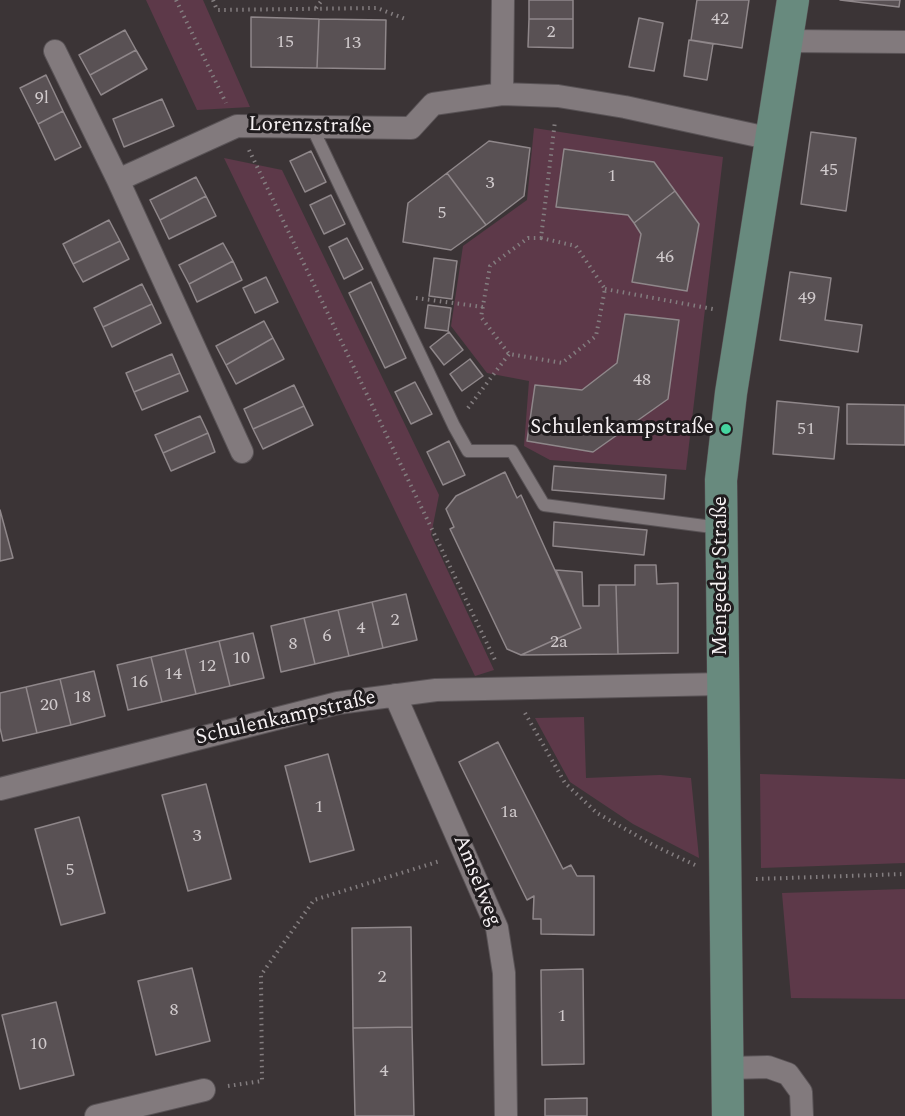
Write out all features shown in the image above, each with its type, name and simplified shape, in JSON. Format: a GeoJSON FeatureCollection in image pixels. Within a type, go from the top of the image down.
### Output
{"type":"FeatureCollection","features":[{"type":"Feature","properties":{"kind":"main road","name":"Mengeder Straße"},"geometry":{"type":"LineString","coordinates":[[728,1116],[721,480],[743,315],[793,0]]}},
{"type":"Feature","properties":{"kind":"street"},"geometry":{"type":"LineString","coordinates":[[502,94],[503,0]]}},
{"type":"Feature","properties":{"kind":"street"},"geometry":{"type":"LineString","coordinates":[[787,41],[905,42]]}},
{"type":"Feature","properties":{"kind":"street"},"geometry":{"type":"LineString","coordinates":[[55,51],[118,180],[242,452]]}},
{"type":"Feature","properties":{"kind":"street","name":"Lorenzstraße"},"geometry":{"type":"LineString","coordinates":[[118,180],[237,126],[411,128],[433,104],[502,94],[558,96],[625,107],[772,139]]}},
{"type":"Feature","properties":{"kind":"street","name":"Schulenkampstraße"},"geometry":{"type":"LineString","coordinates":[[0,789],[338,703],[436,690],[722,684]]}},
{"type":"Feature","properties":{"kind":"street","name":"Amselweg"},"geometry":{"type":"LineString","coordinates":[[394,695],[497,928],[504,973],[506,1116]]}},
{"type":"Feature","properties":{"kind":"street"},"geometry":{"type":"LineString","coordinates":[[729,1068],[768,1067],[788,1074],[801,1092],[802,1116]]}},
{"type":"Feature","properties":{"kind":"street"},"geometry":{"type":"LineString","coordinates":[[96,1116],[204,1090]]}},
{"type":"Feature","properties":{"kind":"lane"},"geometry":{"type":"LineString","coordinates":[[312,127],[391,296],[468,451],[512,451],[544,505],[721,528]]}},
{"type":"Feature","properties":{"kind":"path"},"geometry":{"type":"LineString","coordinates":[[176,0],[492,656],[565,783],[597,813],[655,846],[725,880],[905,874]]}},
{"type":"Feature","properties":{"kind":"path"},"geometry":{"type":"LineString","coordinates":[[213,0],[217,10],[377,8],[408,20]]}},
{"type":"Feature","properties":{"kind":"path"},"geometry":{"type":"LineString","coordinates":[[316,8],[322,0]]}},
{"type":"Feature","properties":{"kind":"path"},"geometry":{"type":"LineString","coordinates":[[541,238],[558,96]]}},
{"type":"Feature","properties":{"kind":"path"},"geometry":{"type":"LineString","coordinates":[[528,238],[541,238],[576,246],[605,289],[596,336],[562,363],[509,354],[481,317],[490,266],[528,238]]}},
{"type":"Feature","properties":{"kind":"path"},"geometry":{"type":"LineString","coordinates":[[605,289],[743,315]]}},
{"type":"Feature","properties":{"kind":"path"},"geometry":{"type":"LineString","coordinates":[[391,296],[483,307]]}},
{"type":"Feature","properties":{"kind":"path"},"geometry":{"type":"LineString","coordinates":[[454,426],[509,354]]}},
{"type":"Feature","properties":{"kind":"path"},"geometry":{"type":"LineString","coordinates":[[204,1090],[262,1081],[261,975],[314,900],[465,853]]}},
{"type":"Feature","properties":{"kind":"shaded area"},"geometry":{"type":"Polygon","coordinates":[[[146,0],[203,0],[250,107],[197,110],[146,0]]]}},
{"type":"Feature","properties":{"kind":"shaded area"},"geometry":{"type":"Polygon","coordinates":[[[534,128],[723,157],[686,470],[550,460],[524,446],[529,381],[487,373],[451,326],[463,246],[527,200],[534,128]]]}},
{"type":"Feature","properties":{"kind":"shaded area"},"geometry":{"type":"Polygon","coordinates":[[[224,158],[282,170],[439,495],[431,535],[494,670],[475,676],[224,158]]]}},
{"type":"Feature","properties":{"kind":"shaded area"},"geometry":{"type":"Polygon","coordinates":[[[584,717],[586,778],[660,775],[691,778],[699,858],[633,824],[570,782],[535,718],[584,717]]]}},
{"type":"Feature","properties":{"kind":"shaded area"},"geometry":{"type":"Polygon","coordinates":[[[760,774],[905,779],[905,863],[761,868],[760,774]]]}},
{"type":"Feature","properties":{"kind":"shaded area"},"geometry":{"type":"Polygon","coordinates":[[[905,889],[905,999],[791,998],[782,893],[905,889]]]}},
{"type":"Feature","properties":{"kind":"building"},"geometry":{"type":"Polygon","coordinates":[[[529,0],[573,0],[573,19],[529,19],[529,0]]]}},
{"type":"Feature","properties":{"kind":"building"},"geometry":{"type":"Polygon","coordinates":[[[697,0],[749,0],[742,48],[691,40],[697,0]]]}},
{"type":"Feature","properties":{"kind":"building"},"geometry":{"type":"Polygon","coordinates":[[[840,0],[900,0],[899,7],[840,0]]]}},
{"type":"Feature","properties":{"kind":"building"},"geometry":{"type":"Polygon","coordinates":[[[251,17],[319,19],[317,68],[251,67],[251,17]]]}},
{"type":"Feature","properties":{"kind":"building"},"geometry":{"type":"Polygon","coordinates":[[[639,18],[663,23],[654,71],[629,67],[639,18]]]}},
{"type":"Feature","properties":{"kind":"building"},"geometry":{"type":"Polygon","coordinates":[[[319,19],[386,20],[385,69],[317,68],[319,19]]]}},
{"type":"Feature","properties":{"kind":"building"},"geometry":{"type":"Polygon","coordinates":[[[529,19],[573,19],[573,48],[528,47],[529,19]]]}},
{"type":"Feature","properties":{"kind":"building"},"geometry":{"type":"Polygon","coordinates":[[[125,30],[136,50],[90,75],[79,55],[125,30]]]}},
{"type":"Feature","properties":{"kind":"building"},"geometry":{"type":"Polygon","coordinates":[[[689,40],[713,44],[707,80],[684,76],[689,40]]]}},
{"type":"Feature","properties":{"kind":"building"},"geometry":{"type":"Polygon","coordinates":[[[136,50],[147,69],[101,95],[90,75],[136,50]]]}},
{"type":"Feature","properties":{"kind":"building"},"geometry":{"type":"Polygon","coordinates":[[[46,75],[63,111],[38,124],[20,88],[46,75]]]}},
{"type":"Feature","properties":{"kind":"building"},"geometry":{"type":"Polygon","coordinates":[[[162,99],[174,126],[124,147],[113,119],[162,99]]]}},
{"type":"Feature","properties":{"kind":"building"},"geometry":{"type":"Polygon","coordinates":[[[63,111],[81,147],[55,160],[38,124],[63,111]]]}},
{"type":"Feature","properties":{"kind":"building"},"geometry":{"type":"Polygon","coordinates":[[[811,132],[856,138],[846,211],[801,204],[811,132]]]}},
{"type":"Feature","properties":{"kind":"building"},"geometry":{"type":"Polygon","coordinates":[[[489,141],[530,148],[524,196],[486,225],[447,173],[489,141]]]}},
{"type":"Feature","properties":{"kind":"building"},"geometry":{"type":"Polygon","coordinates":[[[564,149],[654,162],[675,191],[634,223],[628,215],[556,207],[564,149]]]}},
{"type":"Feature","properties":{"kind":"building"},"geometry":{"type":"Polygon","coordinates":[[[311,151],[326,182],[305,192],[290,161],[311,151]]]}},
{"type":"Feature","properties":{"kind":"building"},"geometry":{"type":"Polygon","coordinates":[[[447,173],[486,225],[451,250],[403,242],[408,203],[447,173]]]}},
{"type":"Feature","properties":{"kind":"building"},"geometry":{"type":"Polygon","coordinates":[[[196,177],[206,196],[160,220],[150,200],[196,177]]]}},
{"type":"Feature","properties":{"kind":"building"},"geometry":{"type":"Polygon","coordinates":[[[675,191],[699,224],[687,291],[632,282],[641,234],[634,223],[675,191]]]}},
{"type":"Feature","properties":{"kind":"building"},"geometry":{"type":"Polygon","coordinates":[[[331,195],[345,224],[324,234],[310,205],[331,195]]]}},
{"type":"Feature","properties":{"kind":"building"},"geometry":{"type":"Polygon","coordinates":[[[206,196],[216,216],[169,239],[160,220],[206,196]]]}},
{"type":"Feature","properties":{"kind":"building"},"geometry":{"type":"Polygon","coordinates":[[[109,220],[120,241],[73,264],[63,244],[109,220]]]}},
{"type":"Feature","properties":{"kind":"building"},"geometry":{"type":"Polygon","coordinates":[[[347,238],[363,269],[344,279],[329,247],[347,238]]]}},
{"type":"Feature","properties":{"kind":"building"},"geometry":{"type":"Polygon","coordinates":[[[120,241],[129,259],[83,282],[73,264],[120,241]]]}},
{"type":"Feature","properties":{"kind":"building"},"geometry":{"type":"Polygon","coordinates":[[[223,243],[233,261],[189,284],[179,265],[223,243]]]}},
{"type":"Feature","properties":{"kind":"building"},"geometry":{"type":"Polygon","coordinates":[[[434,258],[457,261],[452,299],[429,296],[434,258]]]}},
{"type":"Feature","properties":{"kind":"building"},"geometry":{"type":"Polygon","coordinates":[[[233,261],[242,280],[197,302],[189,284],[233,261]]]}},
{"type":"Feature","properties":{"kind":"building"},"geometry":{"type":"Polygon","coordinates":[[[790,272],[831,278],[825,320],[862,325],[858,352],[780,340],[790,272]]]}},
{"type":"Feature","properties":{"kind":"building"},"geometry":{"type":"Polygon","coordinates":[[[266,277],[278,302],[255,313],[243,288],[266,277]]]}},
{"type":"Feature","properties":{"kind":"building"},"geometry":{"type":"Polygon","coordinates":[[[371,282],[406,358],[385,368],[349,293],[371,282]]]}},
{"type":"Feature","properties":{"kind":"building"},"geometry":{"type":"Polygon","coordinates":[[[142,284],[152,304],[103,327],[94,308],[142,284]]]}},
{"type":"Feature","properties":{"kind":"building"},"geometry":{"type":"Polygon","coordinates":[[[152,304],[161,323],[112,347],[103,327],[152,304]]]}},
{"type":"Feature","properties":{"kind":"building"},"geometry":{"type":"Polygon","coordinates":[[[428,305],[451,308],[448,331],[425,328],[428,305]]]}},
{"type":"Feature","properties":{"kind":"building"},"geometry":{"type":"Polygon","coordinates":[[[625,314],[679,320],[668,399],[593,452],[527,441],[535,385],[582,390],[617,363],[625,314]]]}},
{"type":"Feature","properties":{"kind":"building"},"geometry":{"type":"Polygon","coordinates":[[[264,321],[273,338],[226,365],[216,346],[264,321]]]}},
{"type":"Feature","properties":{"kind":"building"},"geometry":{"type":"Polygon","coordinates":[[[449,332],[463,350],[444,365],[430,347],[449,332]]]}},
{"type":"Feature","properties":{"kind":"building"},"geometry":{"type":"Polygon","coordinates":[[[273,338],[284,359],[236,384],[226,365],[273,338]]]}},
{"type":"Feature","properties":{"kind":"building"},"geometry":{"type":"Polygon","coordinates":[[[172,354],[180,373],[134,392],[126,373],[172,354]]]}},
{"type":"Feature","properties":{"kind":"building"},"geometry":{"type":"Polygon","coordinates":[[[470,359],[483,376],[462,391],[450,374],[470,359]]]}},
{"type":"Feature","properties":{"kind":"building"},"geometry":{"type":"Polygon","coordinates":[[[180,373],[188,391],[142,410],[134,392],[180,373]]]}},
{"type":"Feature","properties":{"kind":"building"},"geometry":{"type":"Polygon","coordinates":[[[415,382],[432,414],[411,424],[395,392],[415,382]]]}},
{"type":"Feature","properties":{"kind":"building"},"geometry":{"type":"Polygon","coordinates":[[[294,385],[304,406],[253,429],[244,409],[294,385]]]}},
{"type":"Feature","properties":{"kind":"building"},"geometry":{"type":"Polygon","coordinates":[[[777,401],[839,407],[834,459],[773,454],[777,401]]]}},
{"type":"Feature","properties":{"kind":"building"},"geometry":{"type":"Polygon","coordinates":[[[847,404],[905,405],[905,445],[847,444],[847,404]]]}},
{"type":"Feature","properties":{"kind":"building"},"geometry":{"type":"Polygon","coordinates":[[[304,406],[313,425],[263,449],[253,429],[304,406]]]}},
{"type":"Feature","properties":{"kind":"building"},"geometry":{"type":"Polygon","coordinates":[[[200,416],[208,433],[163,453],[155,435],[200,416]]]}},
{"type":"Feature","properties":{"kind":"building"},"geometry":{"type":"Polygon","coordinates":[[[208,433],[215,452],[171,471],[163,453],[208,433]]]}},
{"type":"Feature","properties":{"kind":"building"},"geometry":{"type":"Polygon","coordinates":[[[449,441],[465,475],[443,485],[427,452],[449,441]]]}},
{"type":"Feature","properties":{"kind":"building"},"geometry":{"type":"Polygon","coordinates":[[[554,466],[666,475],[664,499],[552,490],[554,466]]]}},
{"type":"Feature","properties":{"kind":"building"},"geometry":{"type":"Polygon","coordinates":[[[505,472],[517,498],[521,495],[581,628],[521,655],[507,649],[450,529],[454,527],[446,509],[456,496],[505,472]]]}},
{"type":"Feature","properties":{"kind":"building"},"geometry":{"type":"Polygon","coordinates":[[[0,510],[13,558],[0,561],[0,510]]]}},
{"type":"Feature","properties":{"kind":"building"},"geometry":{"type":"Polygon","coordinates":[[[554,522],[647,530],[644,555],[553,546],[554,522]]]}},
{"type":"Feature","properties":{"kind":"building"},"geometry":{"type":"Polygon","coordinates":[[[635,565],[656,565],[657,584],[678,583],[678,653],[618,654],[616,585],[635,585],[635,565]]]}},
{"type":"Feature","properties":{"kind":"building"},"geometry":{"type":"Polygon","coordinates":[[[556,570],[582,572],[583,606],[599,606],[599,585],[616,585],[618,654],[521,655],[581,628],[556,570]]]}},
{"type":"Feature","properties":{"kind":"building"},"geometry":{"type":"Polygon","coordinates":[[[406,594],[417,640],[383,648],[372,602],[406,594]]]}},
{"type":"Feature","properties":{"kind":"building"},"geometry":{"type":"Polygon","coordinates":[[[372,602],[383,648],[349,656],[338,610],[372,602]]]}},
{"type":"Feature","properties":{"kind":"building"},"geometry":{"type":"Polygon","coordinates":[[[338,610],[349,656],[315,664],[304,618],[338,610]]]}},
{"type":"Feature","properties":{"kind":"building"},"geometry":{"type":"Polygon","coordinates":[[[304,618],[315,664],[281,672],[271,626],[304,618]]]}},
{"type":"Feature","properties":{"kind":"building"},"geometry":{"type":"Polygon","coordinates":[[[253,633],[264,678],[230,686],[219,641],[253,633]]]}},
{"type":"Feature","properties":{"kind":"building"},"geometry":{"type":"Polygon","coordinates":[[[219,641],[230,686],[196,694],[185,649],[219,641]]]}},
{"type":"Feature","properties":{"kind":"building"},"geometry":{"type":"Polygon","coordinates":[[[185,649],[196,694],[162,702],[151,657],[185,649]]]}},
{"type":"Feature","properties":{"kind":"building"},"geometry":{"type":"Polygon","coordinates":[[[151,657],[162,702],[128,710],[117,665],[151,657]]]}},
{"type":"Feature","properties":{"kind":"building"},"geometry":{"type":"Polygon","coordinates":[[[94,671],[105,716],[71,725],[60,679],[94,671]]]}},
{"type":"Feature","properties":{"kind":"building"},"geometry":{"type":"Polygon","coordinates":[[[60,679],[71,725],[37,733],[26,687],[60,679]]]}},
{"type":"Feature","properties":{"kind":"building"},"geometry":{"type":"Polygon","coordinates":[[[26,687],[37,733],[3,741],[0,728],[0,693],[26,687]]]}},
{"type":"Feature","properties":{"kind":"building"},"geometry":{"type":"Polygon","coordinates":[[[498,742],[563,869],[571,865],[577,876],[594,876],[594,935],[541,934],[541,919],[533,919],[534,896],[527,900],[459,762],[498,742]]]}},
{"type":"Feature","properties":{"kind":"building"},"geometry":{"type":"Polygon","coordinates":[[[328,754],[354,850],[310,862],[285,766],[328,754]]]}},
{"type":"Feature","properties":{"kind":"building"},"geometry":{"type":"Polygon","coordinates":[[[206,784],[231,879],[188,891],[162,795],[206,784]]]}},
{"type":"Feature","properties":{"kind":"building"},"geometry":{"type":"Polygon","coordinates":[[[79,817],[105,913],[61,925],[35,829],[79,817]]]}},
{"type":"Feature","properties":{"kind":"building"},"geometry":{"type":"Polygon","coordinates":[[[411,927],[412,1027],[353,1028],[352,928],[411,927]]]}},
{"type":"Feature","properties":{"kind":"building"},"geometry":{"type":"Polygon","coordinates":[[[192,968],[210,1041],[156,1055],[138,981],[192,968]]]}},
{"type":"Feature","properties":{"kind":"building"},"geometry":{"type":"Polygon","coordinates":[[[583,969],[584,1064],[542,1065],[541,970],[583,969]]]}},
{"type":"Feature","properties":{"kind":"building"},"geometry":{"type":"Polygon","coordinates":[[[56,1002],[74,1075],[20,1089],[2,1015],[56,1002]]]}},
{"type":"Feature","properties":{"kind":"building"},"geometry":{"type":"Polygon","coordinates":[[[412,1027],[414,1116],[355,1116],[353,1028],[412,1027]]]}},
{"type":"Feature","properties":{"kind":"building"},"geometry":{"type":"Polygon","coordinates":[[[587,1098],[587,1116],[545,1116],[545,1099],[587,1098]]]}},
{"type":"Feature","properties":{"kind":"place","name":"Schulenkampstraße"},"geometry":{"type":"Point","coordinates":[726,429]}}]}
